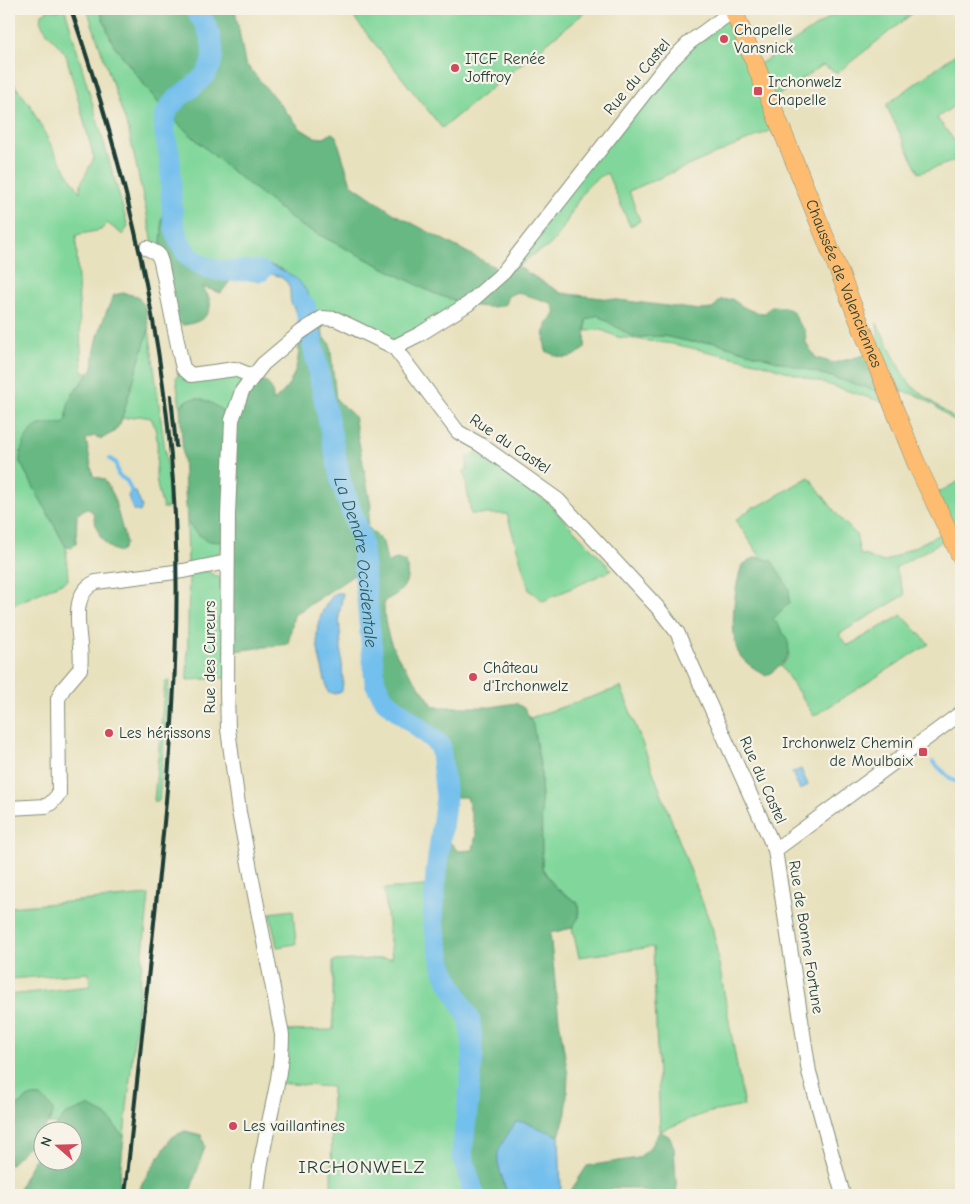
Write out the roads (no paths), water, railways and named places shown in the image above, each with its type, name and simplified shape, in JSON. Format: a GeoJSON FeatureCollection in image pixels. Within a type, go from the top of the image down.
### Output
{"type":"FeatureCollection","features":[{"type":"Feature","properties":{"kind":"main road","name":"Chaussée de Valenciennes"},"geometry":{"type":"LineString","coordinates":[[734,9],[917,465],[961,557]]}},
{"type":"Feature","properties":{"kind":"street","name":"Rue du Castel"},"geometry":{"type":"LineString","coordinates":[[734,9],[690,42],[665,67],[504,272],[468,304],[420,334],[394,347],[458,432],[488,450],[558,500],[659,608],[677,632],[775,850]]}},
{"type":"Feature","properties":{"kind":"street"},"geometry":{"type":"LineString","coordinates":[[147,248],[158,254],[161,262],[181,360],[187,373],[191,375],[235,369],[252,376]]}},
{"type":"Feature","properties":{"kind":"street","name":"Rue des Cureurs"},"geometry":{"type":"LineString","coordinates":[[257,1195],[260,1162],[282,1058],[282,1034],[244,844],[232,764],[227,693],[227,562],[232,420],[238,398],[252,376],[317,320],[336,319],[394,347]]}},
{"type":"Feature","properties":{"kind":"street"},"geometry":{"type":"LineString","coordinates":[[9,808],[46,806],[59,794],[58,700],[80,669],[78,601],[85,589],[96,582],[183,571],[227,562]]}},
{"type":"Feature","properties":{"kind":"street","name":"Rue de Bonne Fortune"},"geometry":{"type":"LineString","coordinates":[[843,1195],[808,1072],[775,850],[961,712]]}},
{"type":"Feature","properties":{"kind":"water"},"geometry":{"type":"Polygon","coordinates":[[[269,265],[288,273],[302,285],[314,309],[317,320],[306,328],[291,303],[289,286],[285,280],[279,276],[263,273],[233,277],[234,269],[269,265]]]}},
{"type":"Feature","properties":{"kind":"water"},"geometry":{"type":"Polygon","coordinates":[[[131,490],[136,492],[142,507],[140,512],[133,510],[128,496],[131,490]]]}},
{"type":"Feature","properties":{"kind":"water"},"geometry":{"type":"Polygon","coordinates":[[[335,593],[343,593],[339,615],[343,681],[342,691],[335,694],[328,692],[317,636],[321,615],[326,604],[335,593]]]}},
{"type":"Feature","properties":{"kind":"water"},"geometry":{"type":"Polygon","coordinates":[[[801,769],[808,785],[800,790],[792,773],[801,769]]]}},
{"type":"Feature","properties":{"kind":"water"},"geometry":{"type":"Polygon","coordinates":[[[516,1122],[524,1122],[559,1136],[561,1189],[556,1195],[520,1195],[506,1190],[499,1168],[498,1154],[503,1142],[516,1122]]]}},
{"type":"Feature","properties":{"kind":"waterway","name":"La Dendre Occidentale"},"geometry":{"type":"LineString","coordinates":[[195,9],[209,32],[213,49],[210,67],[205,75],[170,106],[165,118],[164,124],[170,160],[171,201],[175,230],[187,254],[206,267],[222,271],[261,271]]}},
{"type":"Feature","properties":{"kind":"waterway","name":"La Dendre Occidentale"},"geometry":{"type":"LineString","coordinates":[[305,306],[341,482],[361,538],[375,683],[385,700],[440,745],[446,797],[436,872],[433,923],[444,971],[470,1020],[473,1057],[462,1154],[474,1195]]}},
{"type":"Feature","properties":{"kind":"waterway"},"geometry":{"type":"LineString","coordinates":[[110,459],[116,463],[118,475],[127,481],[131,490]]}},
{"type":"Feature","properties":{"kind":"waterway"},"geometry":{"type":"LineString","coordinates":[[933,762],[952,780],[961,783]]}},
{"type":"Feature","properties":{"kind":"railway"},"geometry":{"type":"LineString","coordinates":[[71,9],[110,133],[141,259],[163,387],[171,451],[175,516],[175,665],[169,764],[125,1195]]}},
{"type":"Feature","properties":{"kind":"railway"},"geometry":{"type":"LineString","coordinates":[[171,396],[176,446]]}},
{"type":"Feature","properties":{"kind":"place","name":"Chapelle Vansnick"},"geometry":{"type":"Point","coordinates":[724,39]}},
{"type":"Feature","properties":{"kind":"place","name":"ITCF Renée Joffroy"},"geometry":{"type":"Point","coordinates":[455,68]}},
{"type":"Feature","properties":{"kind":"place","name":"Irchonwelz Chapelle"},"geometry":{"type":"Point","coordinates":[758,91]}},
{"type":"Feature","properties":{"kind":"place","name":"Château d'Irchonwelz"},"geometry":{"type":"Point","coordinates":[473,677]}},
{"type":"Feature","properties":{"kind":"place","name":"Les hérissons"},"geometry":{"type":"Point","coordinates":[109,733]}},
{"type":"Feature","properties":{"kind":"place","name":"Irchonwelz Chemin de Moulbaix"},"geometry":{"type":"Point","coordinates":[923,752]}},
{"type":"Feature","properties":{"kind":"place","name":"Les vaillantines"},"geometry":{"type":"Point","coordinates":[233,1126]}},
{"type":"Feature","properties":{"kind":"district","name":"IRCHONWELZ"},"geometry":{"type":"Point","coordinates":[362,1167]}}]}
